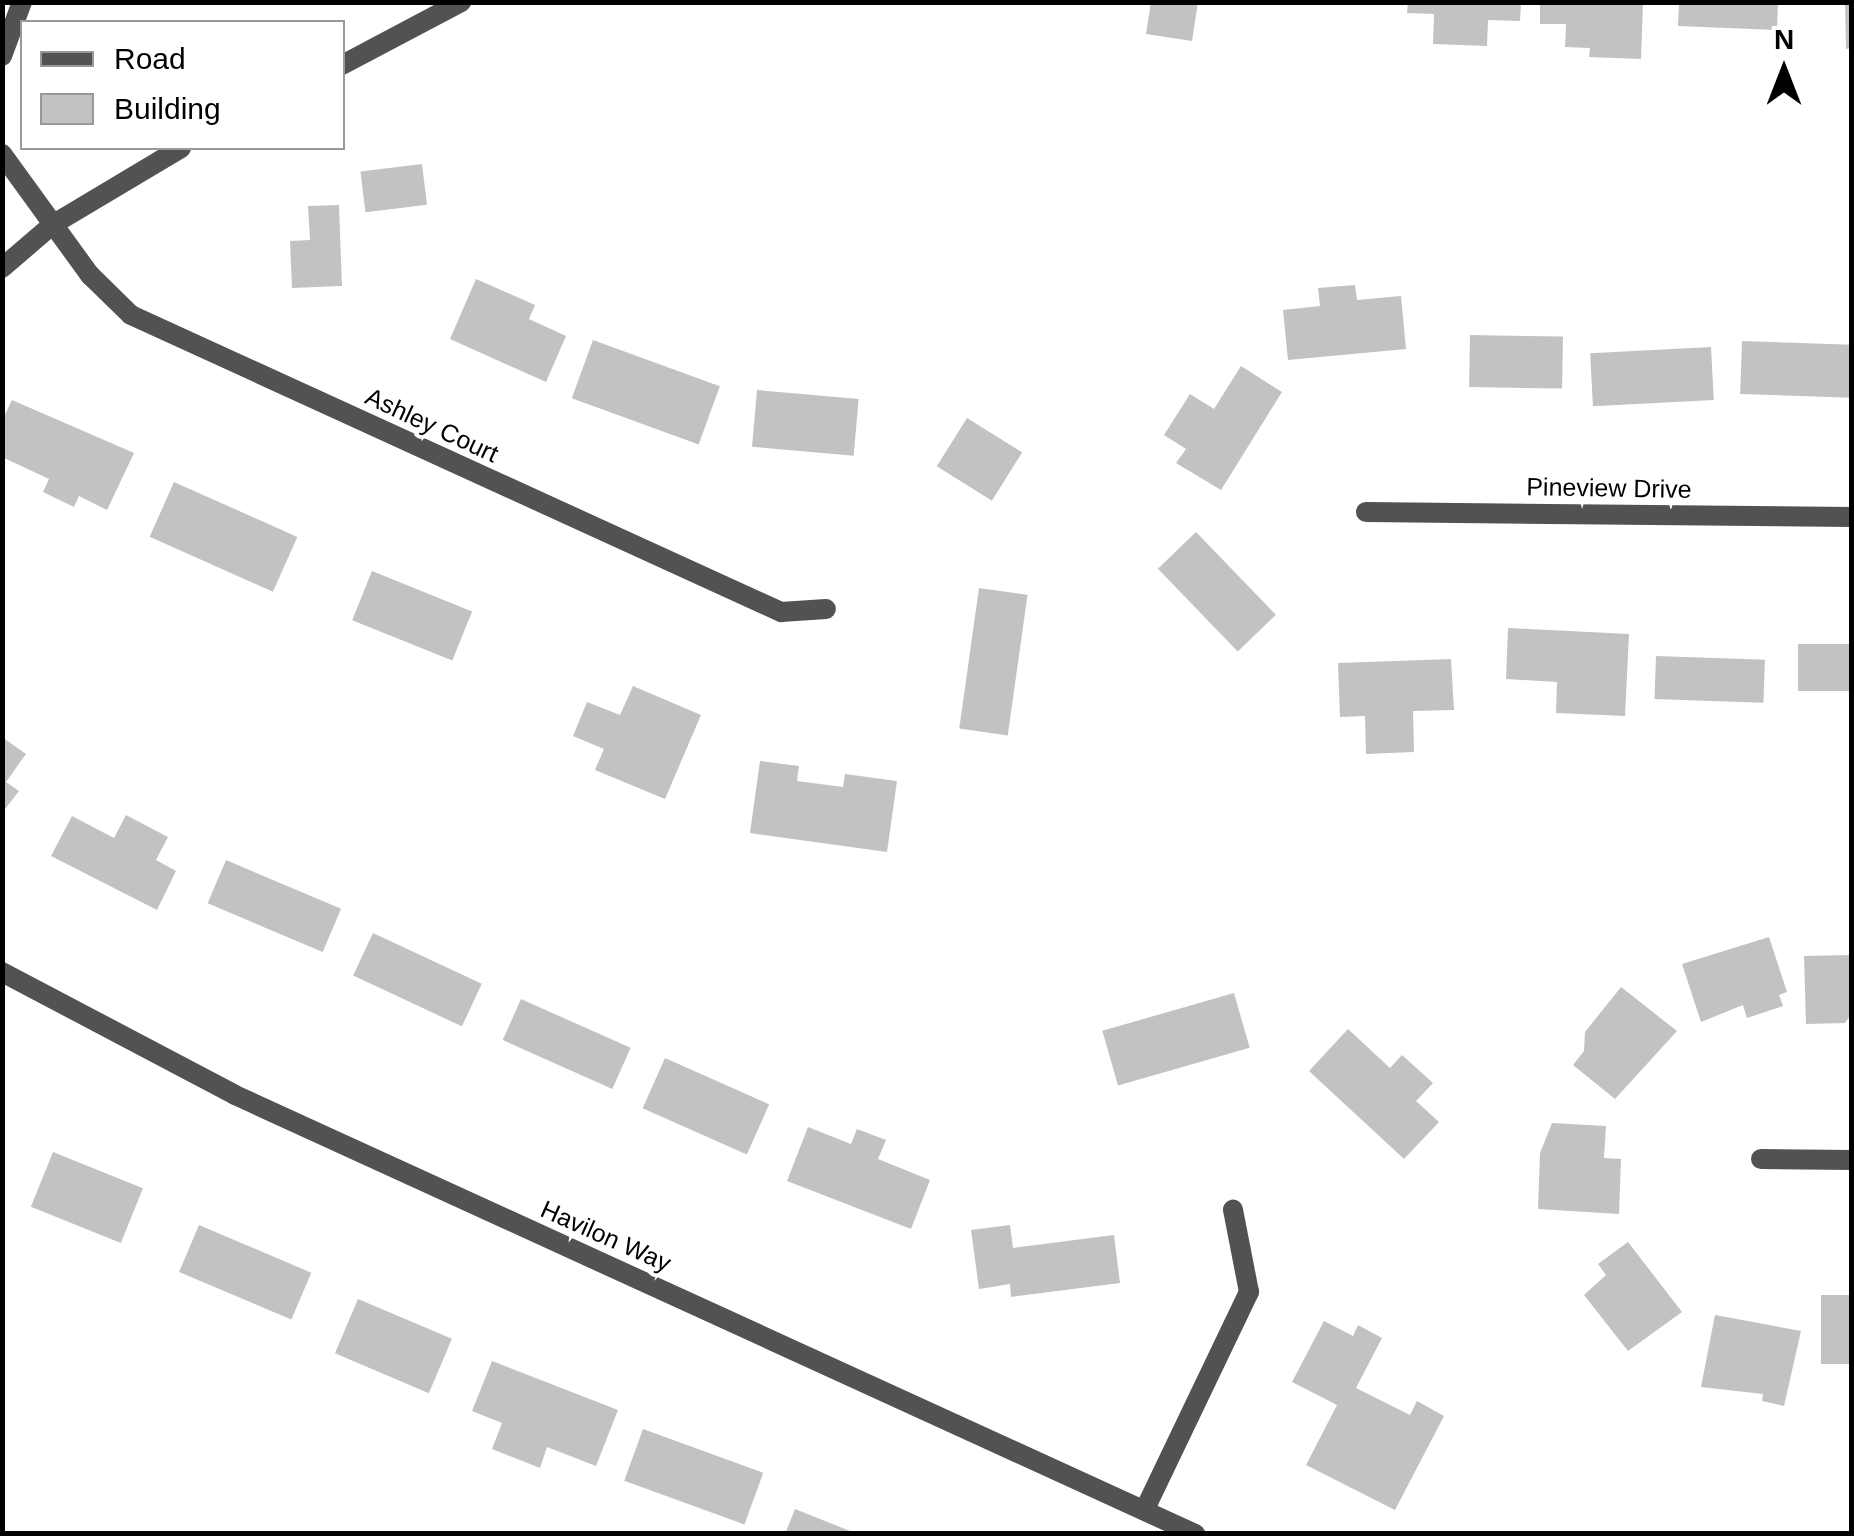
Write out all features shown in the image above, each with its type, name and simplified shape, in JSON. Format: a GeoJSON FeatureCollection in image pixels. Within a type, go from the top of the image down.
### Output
{"type":"FeatureCollection","features":[{"type":"Feature","properties":{"kind":"street"},"geometry":{"type":"LineString","coordinates":[[2,56],[22,2]]}},
{"type":"Feature","properties":{"kind":"street"},"geometry":{"type":"LineString","coordinates":[[345,63],[461,2]]}},
{"type":"Feature","properties":{"kind":"street"},"geometry":{"type":"LineString","coordinates":[[2,268],[52,224],[178,150]]}},
{"type":"Feature","properties":{"kind":"street","name":"Ashley Court"},"geometry":{"type":"LineString","coordinates":[[2,154],[52,224],[131,316],[781,612],[826,609]]}},
{"type":"Feature","properties":{"kind":"street","name":"Pineview Drive"},"geometry":{"type":"LineString","coordinates":[[1366,512],[1852,517]]}},
{"type":"Feature","properties":{"kind":"street","name":"Havilon Way"},"geometry":{"type":"LineString","coordinates":[[2,972],[234,1095],[1194,1534]]}},
{"type":"Feature","properties":{"kind":"street"},"geometry":{"type":"LineString","coordinates":[[1761,1159],[1852,1160]]}},
{"type":"Feature","properties":{"kind":"street"},"geometry":{"type":"LineString","coordinates":[[1145,1510],[1249,1292],[1233,1210]]}},
{"type":"Feature","properties":{"kind":"building"},"geometry":{"type":"Polygon","coordinates":[[[1151,2],[1198,2],[1192,41],[1146,34],[1151,2]]]}},
{"type":"Feature","properties":{"kind":"building"},"geometry":{"type":"Polygon","coordinates":[[[1408,2],[1521,2],[1520,21],[1488,20],[1487,46],[1433,44],[1434,14],[1407,13],[1408,2]]]}},
{"type":"Feature","properties":{"kind":"building"},"geometry":{"type":"Polygon","coordinates":[[[1540,2],[1643,2],[1641,59],[1589,57],[1590,48],[1565,47],[1566,24],[1540,24],[1540,2]]]}},
{"type":"Feature","properties":{"kind":"building"},"geometry":{"type":"Polygon","coordinates":[[[1679,2],[1778,2],[1777,30],[1678,26],[1679,2]]]}},
{"type":"Feature","properties":{"kind":"building"},"geometry":{"type":"Polygon","coordinates":[[[1845,2],[1852,2],[1852,48],[1846,49],[1845,2]]]}},
{"type":"Feature","properties":{"kind":"building"},"geometry":{"type":"Polygon","coordinates":[[[422,164],[427,205],[365,212],[360,172],[422,164]]]}},
{"type":"Feature","properties":{"kind":"building"},"geometry":{"type":"Polygon","coordinates":[[[339,205],[342,286],[292,288],[290,241],[310,240],[308,206],[339,205]]]}},
{"type":"Feature","properties":{"kind":"building"},"geometry":{"type":"Polygon","coordinates":[[[476,279],[535,305],[529,319],[566,336],[546,382],[450,339],[476,279]]]}},
{"type":"Feature","properties":{"kind":"building"},"geometry":{"type":"Polygon","coordinates":[[[1355,285],[1357,300],[1401,296],[1406,349],[1288,360],[1283,310],[1320,306],[1318,288],[1355,285]]]}},
{"type":"Feature","properties":{"kind":"building"},"geometry":{"type":"Polygon","coordinates":[[[1470,335],[1563,337],[1562,389],[1469,387],[1470,335]]]}},
{"type":"Feature","properties":{"kind":"building"},"geometry":{"type":"Polygon","coordinates":[[[593,340],[720,386],[699,444],[572,398],[593,340]]]}},
{"type":"Feature","properties":{"kind":"building"},"geometry":{"type":"Polygon","coordinates":[[[1742,341],[1852,345],[1850,398],[1740,394],[1742,341]]]}},
{"type":"Feature","properties":{"kind":"building"},"geometry":{"type":"Polygon","coordinates":[[[1711,347],[1714,400],[1593,406],[1590,353],[1711,347]]]}},
{"type":"Feature","properties":{"kind":"building"},"geometry":{"type":"Polygon","coordinates":[[[1241,366],[1282,392],[1221,490],[1176,463],[1186,449],[1164,435],[1190,394],[1214,409],[1241,366]]]}},
{"type":"Feature","properties":{"kind":"building"},"geometry":{"type":"Polygon","coordinates":[[[757,390],[859,399],[854,456],[752,447],[757,390]]]}},
{"type":"Feature","properties":{"kind":"building"},"geometry":{"type":"Polygon","coordinates":[[[12,400],[134,453],[107,510],[79,496],[74,507],[43,492],[49,479],[2,457],[2,421],[12,400]]]}},
{"type":"Feature","properties":{"kind":"building"},"geometry":{"type":"Polygon","coordinates":[[[967,418],[1022,452],[992,501],[937,466],[967,418]]]}},
{"type":"Feature","properties":{"kind":"building"},"geometry":{"type":"Polygon","coordinates":[[[174,482],[297,537],[273,592],[150,537],[174,482]]]}},
{"type":"Feature","properties":{"kind":"building"},"geometry":{"type":"Polygon","coordinates":[[[1196,532],[1276,615],[1238,652],[1158,569],[1196,532]]]}},
{"type":"Feature","properties":{"kind":"building"},"geometry":{"type":"Polygon","coordinates":[[[372,571],[472,611],[452,661],[352,620],[372,571]]]}},
{"type":"Feature","properties":{"kind":"building"},"geometry":{"type":"Polygon","coordinates":[[[979,588],[1028,595],[1008,735],[959,729],[979,588]]]}},
{"type":"Feature","properties":{"kind":"building"},"geometry":{"type":"Polygon","coordinates":[[[1508,628],[1629,634],[1625,716],[1556,713],[1557,682],[1506,679],[1508,628]]]}},
{"type":"Feature","properties":{"kind":"building"},"geometry":{"type":"Polygon","coordinates":[[[1798,644],[1852,644],[1852,691],[1798,691],[1798,644]]]}},
{"type":"Feature","properties":{"kind":"building"},"geometry":{"type":"Polygon","coordinates":[[[1656,656],[1765,660],[1763,703],[1654,699],[1656,656]]]}},
{"type":"Feature","properties":{"kind":"building"},"geometry":{"type":"Polygon","coordinates":[[[1451,659],[1454,710],[1413,711],[1414,752],[1366,754],[1365,716],[1340,717],[1338,663],[1451,659]]]}},
{"type":"Feature","properties":{"kind":"building"},"geometry":{"type":"Polygon","coordinates":[[[633,686],[701,715],[665,799],[595,770],[604,749],[573,736],[587,702],[620,715],[633,686]]]}},
{"type":"Feature","properties":{"kind":"building"},"geometry":{"type":"Polygon","coordinates":[[[2,737],[26,754],[6,782],[19,791],[2,813],[2,737]]]}},
{"type":"Feature","properties":{"kind":"building"},"geometry":{"type":"Polygon","coordinates":[[[760,761],[799,766],[797,781],[843,787],[845,774],[897,781],[887,852],[750,833],[760,761]]]}},
{"type":"Feature","properties":{"kind":"building"},"geometry":{"type":"Polygon","coordinates":[[[126,815],[168,837],[156,860],[176,871],[157,910],[51,856],[72,816],[114,838],[126,815]]]}},
{"type":"Feature","properties":{"kind":"building"},"geometry":{"type":"Polygon","coordinates":[[[226,860],[341,909],[323,952],[208,903],[226,860]]]}},
{"type":"Feature","properties":{"kind":"building"},"geometry":{"type":"Polygon","coordinates":[[[373,933],[482,984],[462,1026],[353,976],[373,933]]]}},
{"type":"Feature","properties":{"kind":"building"},"geometry":{"type":"Polygon","coordinates":[[[1769,937],[1787,992],[1779,995],[1783,1006],[1747,1018],[1743,1005],[1701,1022],[1682,964],[1769,937]]]}},
{"type":"Feature","properties":{"kind":"building"},"geometry":{"type":"Polygon","coordinates":[[[1852,955],[1852,1013],[1845,1023],[1806,1024],[1804,956],[1852,955]]]}},
{"type":"Feature","properties":{"kind":"building"},"geometry":{"type":"Polygon","coordinates":[[[1621,987],[1677,1031],[1615,1099],[1573,1065],[1584,1051],[1585,1032],[1621,987]]]}},
{"type":"Feature","properties":{"kind":"building"},"geometry":{"type":"Polygon","coordinates":[[[1234,993],[1250,1048],[1118,1086],[1102,1031],[1234,993]]]}},
{"type":"Feature","properties":{"kind":"building"},"geometry":{"type":"Polygon","coordinates":[[[521,999],[631,1048],[612,1089],[503,1040],[521,999]]]}},
{"type":"Feature","properties":{"kind":"building"},"geometry":{"type":"Polygon","coordinates":[[[1348,1029],[1390,1068],[1402,1055],[1433,1083],[1416,1101],[1439,1122],[1404,1159],[1309,1071],[1348,1029]]]}},
{"type":"Feature","properties":{"kind":"building"},"geometry":{"type":"Polygon","coordinates":[[[665,1058],[769,1104],[747,1155],[643,1108],[665,1058]]]}},
{"type":"Feature","properties":{"kind":"building"},"geometry":{"type":"Polygon","coordinates":[[[1552,1123],[1606,1126],[1604,1158],[1621,1159],[1619,1214],[1538,1209],[1540,1153],[1552,1123]]]}},
{"type":"Feature","properties":{"kind":"building"},"geometry":{"type":"Polygon","coordinates":[[[808,1127],[851,1144],[857,1129],[886,1140],[878,1159],[930,1180],[911,1229],[787,1181],[808,1127]]]}},
{"type":"Feature","properties":{"kind":"building"},"geometry":{"type":"Polygon","coordinates":[[[53,1152],[143,1188],[121,1243],[31,1207],[53,1152]]]}},
{"type":"Feature","properties":{"kind":"building"},"geometry":{"type":"Polygon","coordinates":[[[199,1225],[311,1273],[291,1320],[179,1272],[199,1225]]]}},
{"type":"Feature","properties":{"kind":"building"},"geometry":{"type":"Polygon","coordinates":[[[1010,1225],[1013,1248],[1114,1235],[1120,1283],[1011,1297],[1010,1284],[979,1289],[971,1230],[1010,1225]]]}},
{"type":"Feature","properties":{"kind":"building"},"geometry":{"type":"Polygon","coordinates":[[[1628,1242],[1682,1312],[1628,1351],[1584,1295],[1606,1275],[1598,1264],[1628,1242]]]}},
{"type":"Feature","properties":{"kind":"building"},"geometry":{"type":"Polygon","coordinates":[[[1821,1295],[1852,1295],[1852,1364],[1821,1364],[1821,1295]]]}},
{"type":"Feature","properties":{"kind":"building"},"geometry":{"type":"Polygon","coordinates":[[[358,1299],[452,1339],[429,1393],[335,1353],[358,1299]]]}},
{"type":"Feature","properties":{"kind":"building"},"geometry":{"type":"Polygon","coordinates":[[[1715,1315],[1801,1331],[1784,1406],[1762,1401],[1763,1394],[1701,1387],[1715,1315]]]}},
{"type":"Feature","properties":{"kind":"building"},"geometry":{"type":"Polygon","coordinates":[[[1324,1321],[1353,1336],[1358,1325],[1382,1338],[1356,1388],[1410,1415],[1417,1401],[1444,1416],[1395,1510],[1306,1465],[1337,1405],[1292,1382],[1324,1321]]]}},
{"type":"Feature","properties":{"kind":"building"},"geometry":{"type":"Polygon","coordinates":[[[492,1361],[618,1410],[596,1466],[547,1447],[540,1468],[492,1449],[502,1423],[472,1411],[492,1361]]]}},
{"type":"Feature","properties":{"kind":"building"},"geometry":{"type":"Polygon","coordinates":[[[643,1429],[763,1473],[744,1524],[624,1481],[643,1429]]]}},
{"type":"Feature","properties":{"kind":"building"},"geometry":{"type":"Polygon","coordinates":[[[795,1509],[855,1533],[855,1534],[785,1534],[795,1509]]]}}]}
